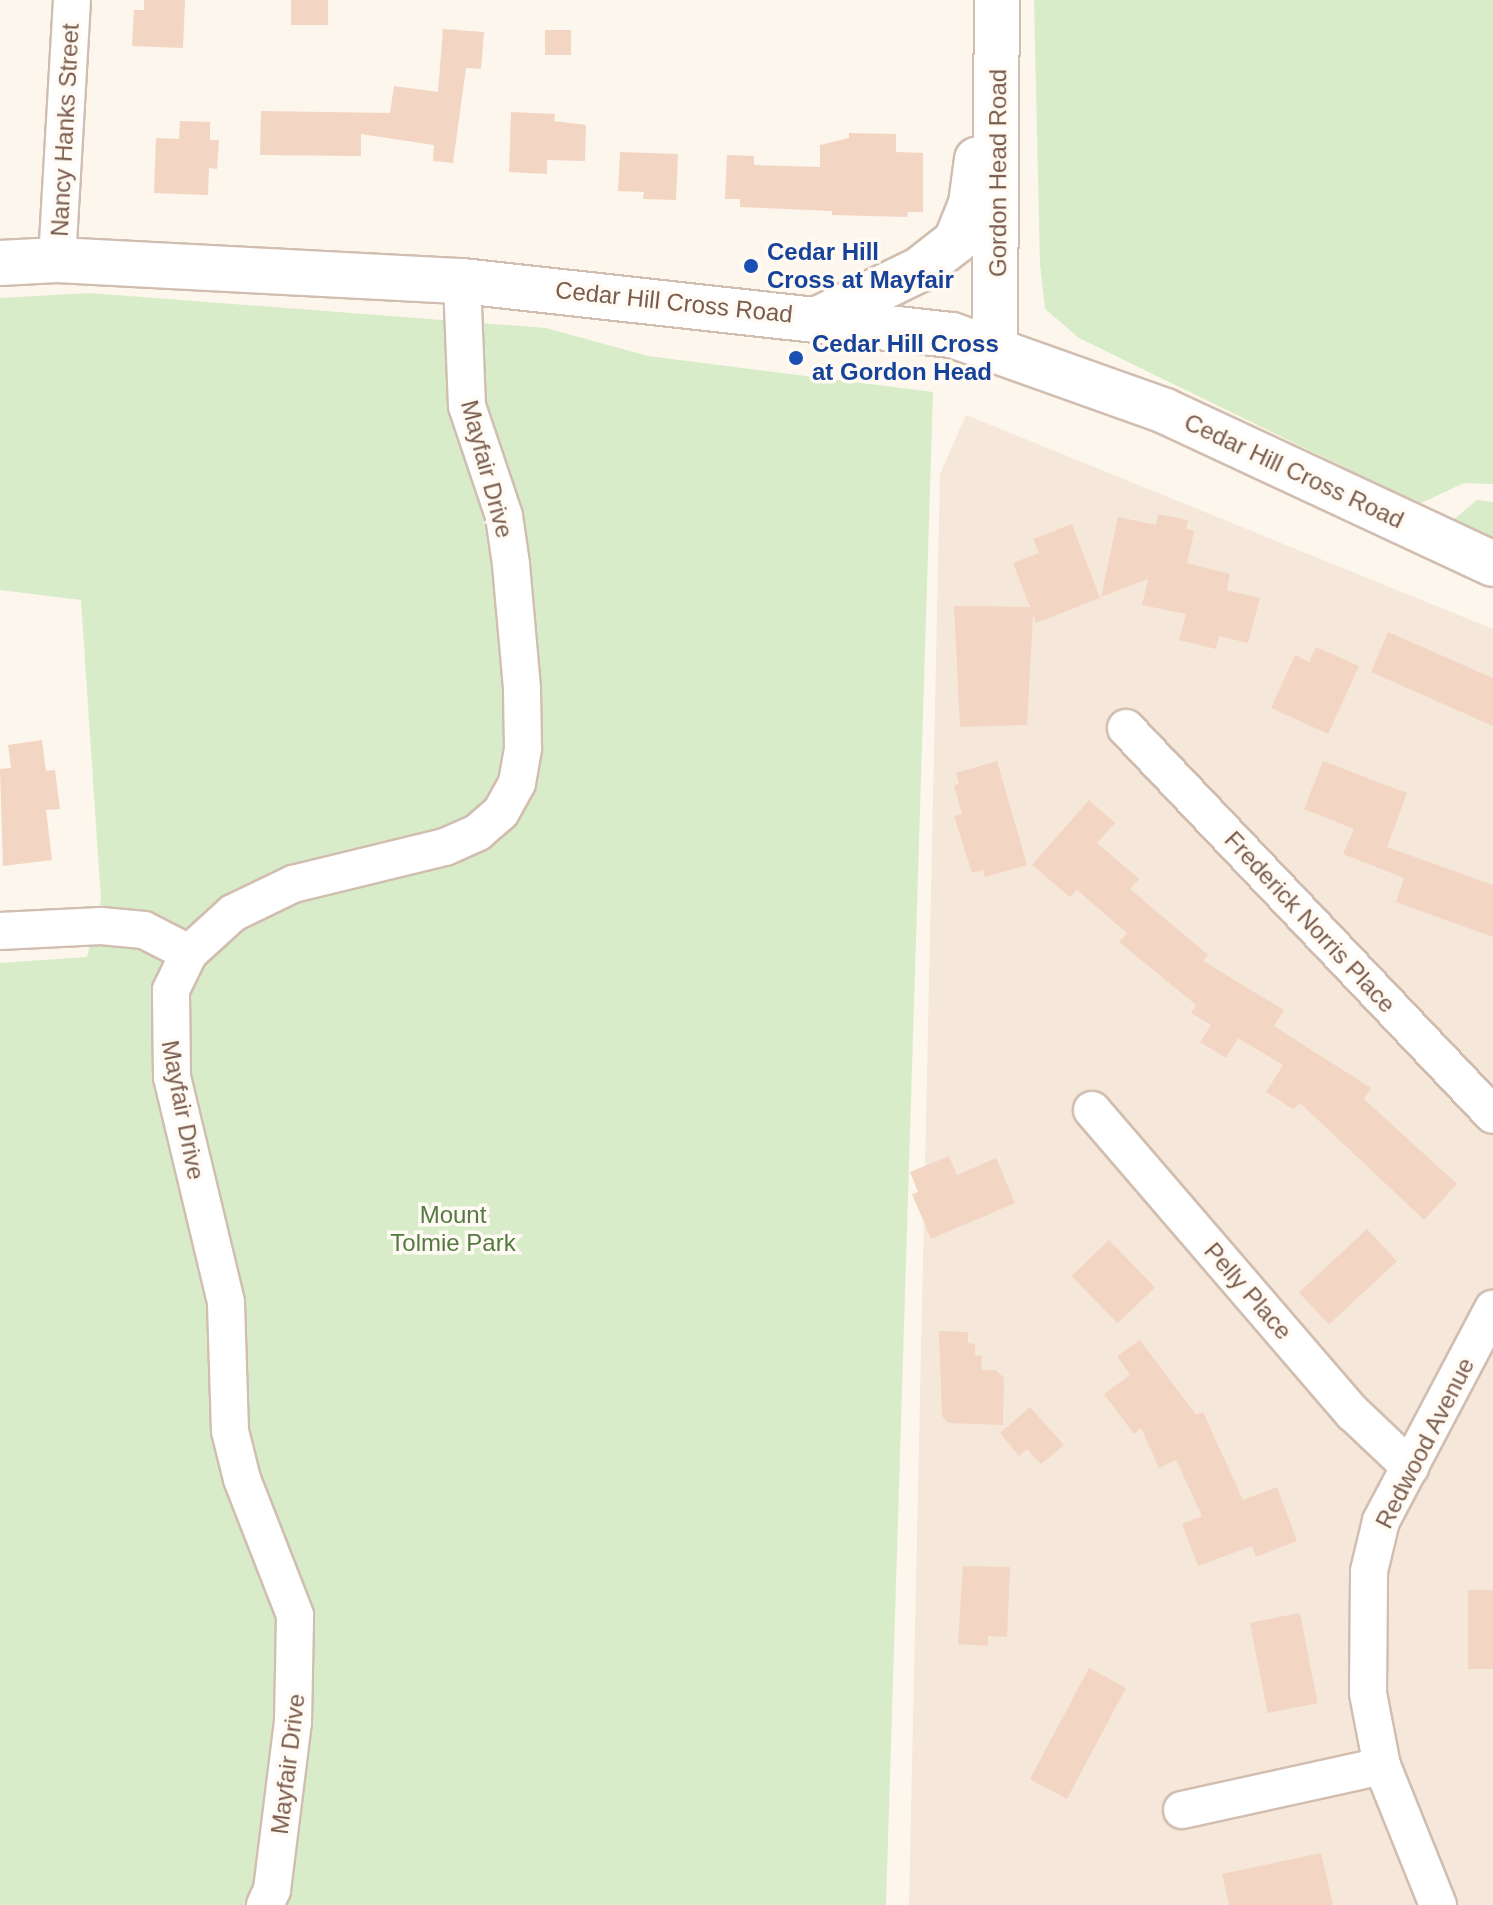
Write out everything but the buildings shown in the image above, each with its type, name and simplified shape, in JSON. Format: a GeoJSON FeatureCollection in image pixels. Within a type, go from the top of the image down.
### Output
{"type":"FeatureCollection","features":[{"type":"Feature","properties":{"kind":"main road","name":"Gordon Head Road"},"geometry":{"type":"LineString","coordinates":[[995,347],[997,0]]}},
{"type":"Feature","properties":{"kind":"main road"},"geometry":{"type":"LineString","coordinates":[[822,317],[919,270],[956,241],[971,204],[972,168],[996,118]]}},
{"type":"Feature","properties":{"kind":"main road","name":"Cedar Hill Cross Road"},"geometry":{"type":"LineString","coordinates":[[0,263],[57,260],[462,281],[822,317],[952,335],[995,347],[1165,411],[1493,564]]}},
{"type":"Feature","properties":{"kind":"street","name":"Nancy Hanks Street"},"geometry":{"type":"LineString","coordinates":[[57,260],[72,0]]}},
{"type":"Feature","properties":{"kind":"street","name":"Mayfair Drive"},"geometry":{"type":"LineString","coordinates":[[265,1905],[279,1839],[298,1642],[287,1588],[242,1479],[230,1431],[226,1302],[172,1077],[171,990],[189,953],[233,913],[293,884],[445,847],[478,832],[501,812],[517,783],[523,718],[514,595],[504,516],[467,406],[462,281]]}},
{"type":"Feature","properties":{"kind":"street","name":"Frederick Norris Place"},"geometry":{"type":"LineString","coordinates":[[1126,728],[1493,1115]]}},
{"type":"Feature","properties":{"kind":"street"},"geometry":{"type":"LineString","coordinates":[[0,931],[101,926],[144,930],[189,953]]}},
{"type":"Feature","properties":{"kind":"street","name":"Pelly Place"},"geometry":{"type":"LineString","coordinates":[[1092,1110],[1353,1413],[1410,1467]]}},
{"type":"Feature","properties":{"kind":"street","name":"Redwood Avenue"},"geometry":{"type":"LineString","coordinates":[[1438,1905],[1382,1766],[1368,1693],[1369,1571],[1381,1521],[1493,1309]]}},
{"type":"Feature","properties":{"kind":"street"},"geometry":{"type":"LineString","coordinates":[[1182,1810],[1382,1766]]}},
{"type":"Feature","properties":{"kind":"shaded area"},"geometry":{"type":"Polygon","coordinates":[[[966,415],[1493,629],[1493,1905],[909,1905],[940,474],[966,415]]]}},
{"type":"Feature","properties":{"kind":"green space"},"geometry":{"type":"Polygon","coordinates":[[[1034,0],[1493,0],[1493,484],[1464,483],[1419,504],[1079,338],[1045,309],[1040,264],[1034,0]]]}},
{"type":"Feature","properties":{"kind":"green space","name":"Mount Tolmie Park"},"geometry":{"type":"Polygon","coordinates":[[[90,293],[546,328],[648,356],[933,392],[886,1905],[0,1905],[0,963],[87,957],[101,900],[81,600],[0,590],[0,298],[90,293]]]}},
{"type":"Feature","properties":{"kind":"green space"},"geometry":{"type":"Polygon","coordinates":[[[1477,500],[1493,502],[1493,540],[1453,520],[1477,500]]]}},
{"type":"Feature","properties":{"kind":"place","name":"Cedar Hill Cross at Mayfair"},"geometry":{"type":"Point","coordinates":[751,266]}},
{"type":"Feature","properties":{"kind":"place","name":"Cedar Hill Cross at Gordon Head"},"geometry":{"type":"Point","coordinates":[796,358]}}]}
